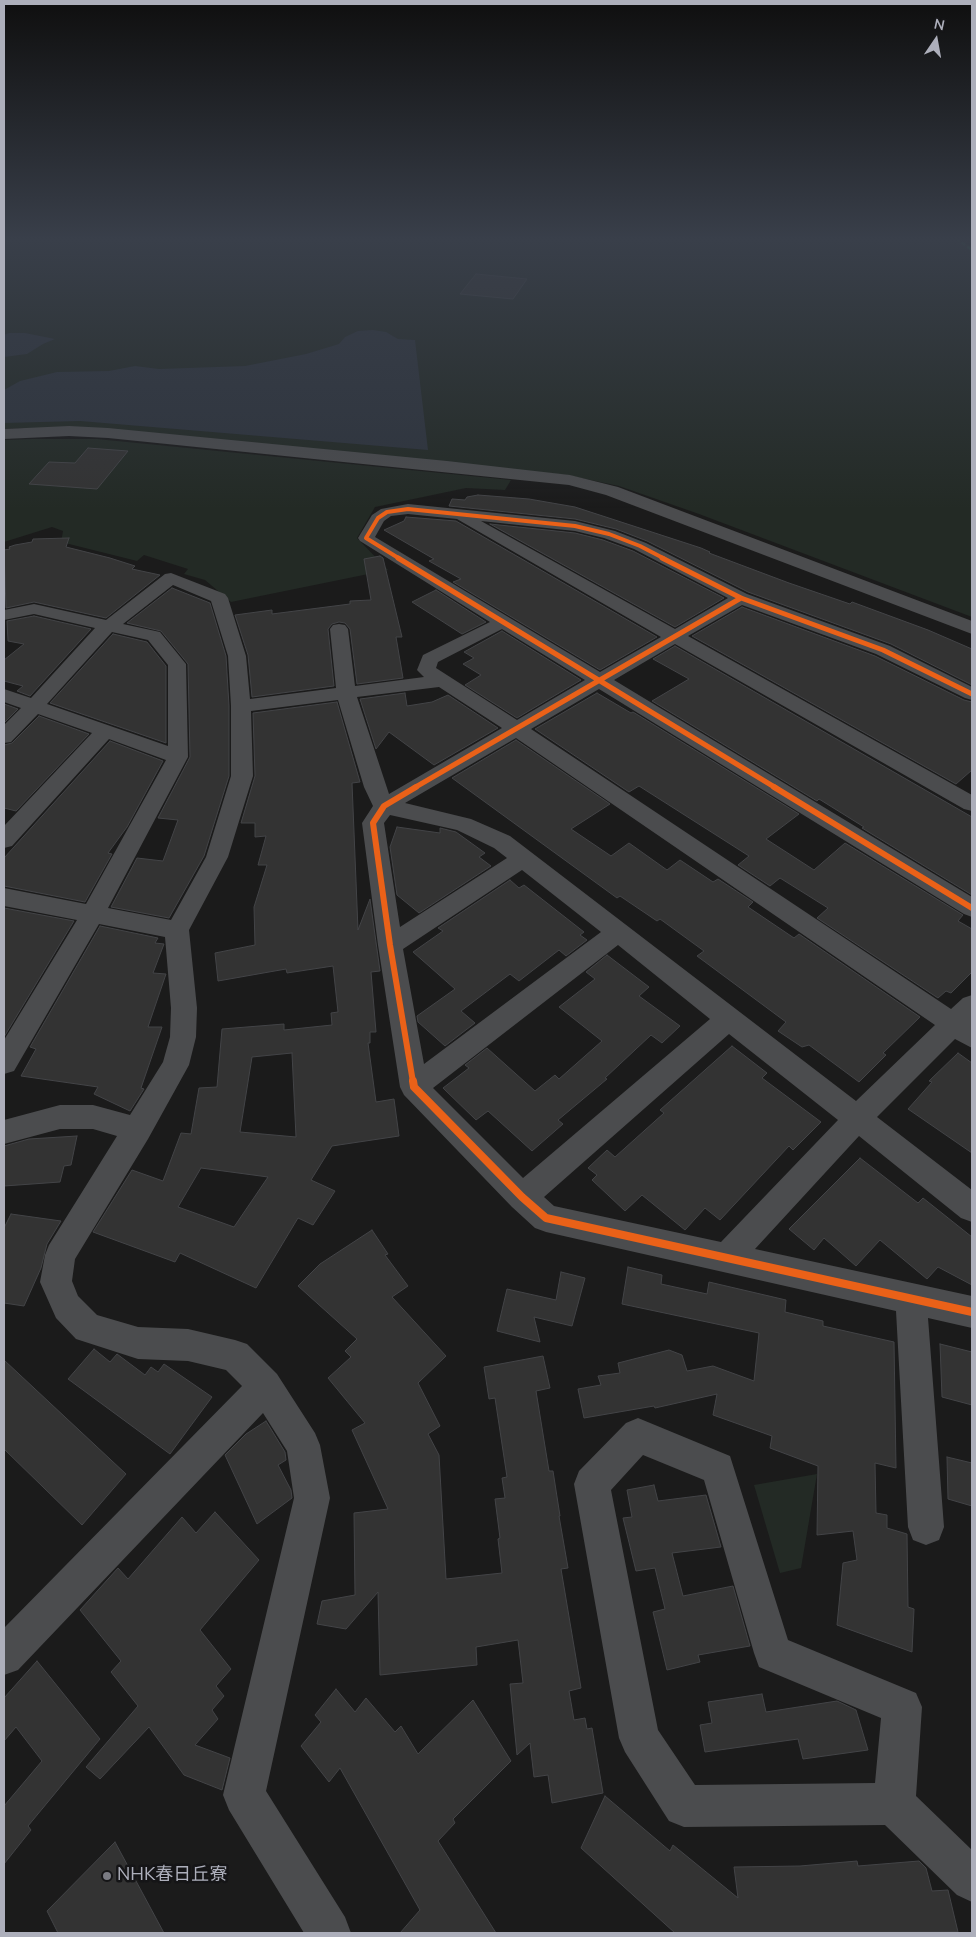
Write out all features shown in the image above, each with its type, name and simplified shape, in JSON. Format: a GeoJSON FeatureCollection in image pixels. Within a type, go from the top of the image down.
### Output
{"type":"FeatureCollection","features":[{"type":"Feature","properties":{"kind":"street"},"geometry":{"type":"LineString","coordinates":[[4,434],[108,433],[570,480],[612,491],[972,628]]}},
{"type":"Feature","properties":{"kind":"street"},"geometry":{"type":"LineString","coordinates":[[972,694],[883,650],[741,598],[640,546],[609,534],[574,526],[398,509],[378,518],[366,538],[972,908]]}},
{"type":"Feature","properties":{"kind":"street"},"geometry":{"type":"LineString","coordinates":[[455,514],[972,804]]}},
{"type":"Feature","properties":{"kind":"street"},"geometry":{"type":"LineString","coordinates":[[4,736],[101,632],[171,578],[219,598],[237,656],[241,706],[242,776],[217,857],[177,930],[184,1008],[183,1037],[176,1065],[60,1255],[56,1282],[67,1306],[88,1328],[138,1343],[188,1345],[235,1356],[265,1386],[303,1445],[312,1498],[244,1795],[329,1933]]}},
{"type":"Feature","properties":{"kind":"street"},"geometry":{"type":"LineString","coordinates":[[741,598],[384,806],[374,823],[390,945],[414,1087],[522,1197],[546,1218],[972,1312]]}},
{"type":"Feature","properties":{"kind":"street"},"geometry":{"type":"LineString","coordinates":[[4,615],[34,609],[154,636],[177,664],[178,757],[92,915],[4,1063]]}},
{"type":"Feature","properties":{"kind":"street"},"geometry":{"type":"LineString","coordinates":[[503,622],[430,659],[426,670],[966,1022],[858,1118],[727,1257]]}},
{"type":"Feature","properties":{"kind":"street"},"geometry":{"type":"LineString","coordinates":[[339,629],[346,693],[375,787],[384,806]]}},
{"type":"Feature","properties":{"kind":"street"},"geometry":{"type":"LineString","coordinates":[[241,706],[442,681]]}},
{"type":"Feature","properties":{"kind":"street"},"geometry":{"type":"LineString","coordinates":[[4,695],[178,757]]}},
{"type":"Feature","properties":{"kind":"street"},"geometry":{"type":"LineString","coordinates":[[4,840],[104,732]]}},
{"type":"Feature","properties":{"kind":"street"},"geometry":{"type":"LineString","coordinates":[[384,806],[463,824],[502,842],[972,1208]]}},
{"type":"Feature","properties":{"kind":"street"},"geometry":{"type":"LineString","coordinates":[[390,945],[522,858]]}},
{"type":"Feature","properties":{"kind":"street"},"geometry":{"type":"LineString","coordinates":[[4,897],[177,930]]}},
{"type":"Feature","properties":{"kind":"street"},"geometry":{"type":"LineString","coordinates":[[414,1087],[618,932]]}},
{"type":"Feature","properties":{"kind":"street"},"geometry":{"type":"LineString","coordinates":[[522,1197],[728,1018]]}},
{"type":"Feature","properties":{"kind":"street"},"geometry":{"type":"LineString","coordinates":[[4,1132],[60,1117],[93,1117],[138,1130]]}},
{"type":"Feature","properties":{"kind":"street"},"geometry":{"type":"LineString","coordinates":[[911,1298],[926,1527]]}},
{"type":"Feature","properties":{"kind":"street"},"geometry":{"type":"LineString","coordinates":[[4,1656],[265,1386]]}},
{"type":"Feature","properties":{"kind":"street"},"geometry":{"type":"LineString","coordinates":[[894,1804],[902,1707],[773,1654],[718,1468],[638,1435],[592,1484],[639,1738],[684,1806],[894,1804],[972,1880]]}},
{"type":"Feature","properties":{"kind":"shaded area"},"geometry":{"type":"Polygon","coordinates":[[[4,328],[972,328],[972,617],[699,514],[619,486],[567,475],[24,428],[4,429],[4,328]]]}},
{"type":"Feature","properties":{"kind":"shaded area"},"geometry":{"type":"Polygon","coordinates":[[[373,330],[386,332],[398,339],[415,340],[428,450],[80,421],[4,423],[4,390],[20,381],[57,372],[109,371],[135,366],[159,369],[245,366],[306,354],[339,344],[345,337],[358,331],[373,330]]]}},
{"type":"Feature","properties":{"kind":"shaded area"},"geometry":{"type":"Polygon","coordinates":[[[9,333],[25,333],[55,339],[27,354],[4,357],[4,335],[9,333]]]}},
{"type":"Feature","properties":{"kind":"shaded area"},"geometry":{"type":"Polygon","coordinates":[[[97,439],[511,480],[505,490],[466,488],[375,507],[357,538],[388,570],[231,602],[205,580],[184,574],[188,569],[144,555],[137,561],[61,542],[63,531],[52,527],[4,542],[4,440],[97,439]]]}},
{"type":"Feature","properties":{"kind":"shaded area"},"geometry":{"type":"Polygon","coordinates":[[[817,1474],[801,1568],[780,1573],[754,1485],[817,1474]]]}},
{"type":"Feature","properties":{"kind":"building"},"geometry":{"type":"Polygon","coordinates":[[[88,448],[128,451],[97,489],[29,484],[49,462],[75,463],[88,448]]]}},
{"type":"Feature","properties":{"kind":"building"},"geometry":{"type":"Polygon","coordinates":[[[478,495],[529,499],[575,507],[701,548],[709,553],[789,583],[850,604],[852,602],[928,630],[972,649],[972,685],[891,644],[748,592],[647,541],[616,529],[575,519],[449,506],[452,499],[465,500],[467,497],[478,495]]]}},
{"type":"Feature","properties":{"kind":"building"},"geometry":{"type":"Polygon","coordinates":[[[406,517],[456,521],[657,637],[600,670],[453,582],[461,579],[429,561],[434,559],[384,530],[404,521],[406,517]]]}},
{"type":"Feature","properties":{"kind":"building"},"geometry":{"type":"Polygon","coordinates":[[[490,524],[575,533],[603,540],[633,551],[724,598],[675,627],[490,524]]]}},
{"type":"Feature","properties":{"kind":"building"},"geometry":{"type":"Polygon","coordinates":[[[69,538],[66,547],[135,566],[132,569],[160,575],[106,618],[34,602],[6,608],[4,550],[10,549],[9,547],[15,545],[32,542],[33,539],[69,538]]]}},
{"type":"Feature","properties":{"kind":"building"},"geometry":{"type":"Polygon","coordinates":[[[380,556],[383,558],[402,637],[396,637],[403,678],[357,684],[350,629],[345,623],[339,622],[332,624],[328,629],[334,686],[252,697],[248,655],[235,615],[272,610],[272,614],[350,604],[350,601],[371,600],[364,559],[380,556]]]}},
{"type":"Feature","properties":{"kind":"building"},"geometry":{"type":"Polygon","coordinates":[[[172,588],[210,603],[226,656],[229,706],[229,776],[204,856],[169,918],[111,907],[137,858],[163,861],[178,820],[158,818],[190,757],[188,664],[161,631],[127,623],[172,588]]]}},
{"type":"Feature","properties":{"kind":"building"},"geometry":{"type":"Polygon","coordinates":[[[436,590],[486,622],[462,634],[412,602],[436,590]]]}},
{"type":"Feature","properties":{"kind":"building"},"geometry":{"type":"Polygon","coordinates":[[[742,607],[875,656],[964,700],[972,702],[972,770],[956,784],[692,636],[742,607]]]}},
{"type":"Feature","properties":{"kind":"building"},"geometry":{"type":"Polygon","coordinates":[[[34,616],[91,629],[30,696],[17,691],[23,686],[4,681],[4,660],[24,644],[8,641],[7,621],[34,616]]]}},
{"type":"Feature","properties":{"kind":"building"},"geometry":{"type":"Polygon","coordinates":[[[502,631],[581,680],[517,718],[465,685],[481,675],[463,664],[474,658],[464,652],[502,631]]]}},
{"type":"Feature","properties":{"kind":"building"},"geometry":{"type":"Polygon","coordinates":[[[113,634],[147,642],[166,666],[166,743],[50,703],[113,634]]]}},
{"type":"Feature","properties":{"kind":"building"},"geometry":{"type":"Polygon","coordinates":[[[675,646],[972,817],[972,895],[862,828],[864,827],[819,799],[817,801],[652,701],[689,679],[653,659],[675,646]]]}},
{"type":"Feature","properties":{"kind":"building"},"geometry":{"type":"Polygon","coordinates":[[[405,693],[407,706],[432,702],[448,695],[498,728],[434,765],[389,732],[376,749],[360,699],[405,693]]]}},
{"type":"Feature","properties":{"kind":"building"},"geometry":{"type":"Polygon","coordinates":[[[597,693],[631,713],[633,712],[799,814],[766,839],[814,870],[845,843],[963,915],[958,921],[972,929],[972,972],[951,993],[946,991],[938,998],[817,918],[828,908],[780,878],[770,886],[738,865],[749,856],[639,786],[629,792],[535,729],[597,693]]]}},
{"type":"Feature","properties":{"kind":"building"},"geometry":{"type":"Polygon","coordinates":[[[337,702],[360,782],[352,783],[358,930],[370,899],[380,971],[371,972],[376,1032],[370,1032],[370,1043],[368,1043],[376,1102],[394,1099],[399,1136],[332,1146],[311,1180],[335,1191],[313,1225],[298,1218],[256,1288],[180,1253],[175,1262],[93,1232],[132,1170],[163,1181],[181,1133],[191,1134],[199,1088],[217,1087],[222,1029],[284,1024],[284,1030],[332,1025],[331,1013],[338,1012],[333,966],[287,973],[286,969],[218,981],[215,953],[255,945],[254,907],[267,865],[258,865],[266,836],[255,837],[255,823],[241,823],[255,776],[253,713],[337,702]],[[292,1053],[252,1057],[240,1132],[296,1137],[292,1053]],[[201,1168],[178,1207],[234,1227],[268,1177],[201,1168]]]}},
{"type":"Feature","properties":{"kind":"building"},"geometry":{"type":"Polygon","coordinates":[[[4,704],[18,709],[4,723],[4,704]]]}},
{"type":"Feature","properties":{"kind":"building"},"geometry":{"type":"Polygon","coordinates":[[[39,716],[89,734],[16,811],[4,808],[4,745],[12,743],[39,716]]]}},
{"type":"Feature","properties":{"kind":"building"},"geometry":{"type":"Polygon","coordinates":[[[516,740],[610,804],[571,829],[611,856],[629,843],[667,870],[680,860],[713,882],[718,879],[753,902],[748,907],[794,938],[799,934],[920,1017],[883,1053],[886,1055],[859,1082],[809,1045],[802,1047],[778,1031],[786,1022],[697,956],[704,951],[660,919],[657,921],[620,896],[617,898],[452,778],[516,740]]]}},
{"type":"Feature","properties":{"kind":"building"},"geometry":{"type":"Polygon","coordinates":[[[110,741],[163,761],[127,827],[108,853],[112,854],[85,902],[4,886],[4,858],[110,741]]]}},
{"type":"Feature","properties":{"kind":"building"},"geometry":{"type":"Polygon","coordinates":[[[397,827],[440,833],[440,828],[456,832],[485,853],[479,857],[491,866],[419,913],[397,895],[390,847],[397,827]]]}},
{"type":"Feature","properties":{"kind":"building"},"geometry":{"type":"Polygon","coordinates":[[[510,880],[519,888],[524,885],[584,932],[580,935],[587,940],[566,956],[559,950],[519,981],[510,974],[461,1011],[475,1023],[445,1046],[418,1022],[417,1016],[455,989],[413,952],[443,931],[438,928],[510,880]]]}},
{"type":"Feature","properties":{"kind":"building"},"geometry":{"type":"Polygon","coordinates":[[[4,908],[74,921],[4,1037],[4,908]]]}},
{"type":"Feature","properties":{"kind":"building"},"geometry":{"type":"Polygon","coordinates":[[[100,926],[158,938],[155,943],[164,944],[153,973],[166,974],[148,1027],[162,1027],[141,1088],[144,1089],[130,1111],[94,1094],[98,1087],[21,1076],[36,1049],[30,1047],[100,926]]]}},
{"type":"Feature","properties":{"kind":"building"},"geometry":{"type":"Polygon","coordinates":[[[607,955],[649,987],[639,996],[680,1026],[662,1043],[651,1035],[605,1078],[607,1079],[558,1120],[563,1124],[532,1151],[488,1111],[476,1120],[443,1088],[469,1068],[465,1065],[487,1048],[535,1091],[555,1075],[559,1079],[602,1041],[559,1007],[595,979],[586,972],[607,955]]]}},
{"type":"Feature","properties":{"kind":"building"},"geometry":{"type":"Polygon","coordinates":[[[732,1046],[767,1073],[762,1078],[821,1122],[793,1150],[789,1146],[720,1220],[705,1208],[685,1230],[642,1195],[625,1211],[592,1180],[597,1175],[588,1168],[607,1150],[615,1157],[664,1113],[660,1110],[732,1046]]]}},
{"type":"Feature","properties":{"kind":"building"},"geometry":{"type":"Polygon","coordinates":[[[958,1053],[972,1063],[972,1153],[908,1109],[932,1082],[929,1081],[958,1053]]]}},
{"type":"Feature","properties":{"kind":"building"},"geometry":{"type":"Polygon","coordinates":[[[77,1136],[71,1165],[64,1166],[60,1182],[4,1186],[4,1146],[29,1139],[77,1136]]]}},
{"type":"Feature","properties":{"kind":"building"},"geometry":{"type":"Polygon","coordinates":[[[860,1158],[918,1203],[923,1198],[972,1237],[972,1285],[938,1267],[927,1279],[880,1240],[856,1266],[824,1238],[814,1250],[789,1229],[860,1158]]]}},
{"type":"Feature","properties":{"kind":"building"},"geometry":{"type":"Polygon","coordinates":[[[11,1214],[61,1221],[47,1244],[41,1268],[24,1306],[4,1303],[4,1228],[11,1214]]]}},
{"type":"Feature","properties":{"kind":"building"},"geometry":{"type":"Polygon","coordinates":[[[372,1230],[388,1254],[385,1255],[408,1286],[392,1297],[446,1356],[418,1383],[440,1426],[428,1434],[439,1455],[446,1579],[502,1573],[495,1499],[505,1498],[502,1478],[507,1477],[495,1398],[489,1399],[484,1367],[543,1356],[550,1388],[536,1391],[549,1471],[553,1471],[568,1568],[561,1569],[581,1688],[569,1691],[574,1720],[585,1718],[587,1729],[592,1728],[603,1793],[552,1803],[548,1775],[534,1777],[530,1743],[517,1755],[510,1684],[523,1683],[518,1640],[476,1647],[477,1665],[380,1675],[378,1592],[346,1629],[317,1624],[322,1601],[355,1595],[354,1513],[388,1509],[352,1430],[365,1423],[328,1378],[351,1357],[345,1351],[357,1339],[298,1286],[320,1264],[372,1230]]]}},
{"type":"Feature","properties":{"kind":"building"},"geometry":{"type":"Polygon","coordinates":[[[628,1267],[662,1275],[661,1284],[707,1294],[709,1282],[786,1300],[785,1312],[823,1321],[823,1326],[894,1342],[896,1468],[875,1463],[876,1513],[887,1515],[887,1528],[907,1534],[908,1607],[914,1609],[912,1652],[837,1625],[843,1563],[857,1560],[853,1531],[817,1535],[818,1466],[770,1448],[772,1436],[713,1415],[717,1394],[655,1408],[654,1406],[584,1418],[578,1389],[601,1385],[598,1376],[620,1373],[618,1363],[669,1350],[682,1355],[687,1371],[713,1366],[754,1381],[759,1333],[622,1304],[628,1267]]]}},
{"type":"Feature","properties":{"kind":"building"},"geometry":{"type":"Polygon","coordinates":[[[561,1272],[585,1278],[572,1326],[534,1317],[540,1342],[497,1331],[507,1289],[556,1300],[561,1272]]]}},
{"type":"Feature","properties":{"kind":"building"},"geometry":{"type":"Polygon","coordinates":[[[940,1344],[972,1352],[972,1405],[942,1397],[940,1344]]]}},
{"type":"Feature","properties":{"kind":"building"},"geometry":{"type":"Polygon","coordinates":[[[94,1349],[110,1362],[117,1354],[145,1375],[151,1367],[158,1372],[164,1364],[212,1397],[170,1454],[68,1379],[94,1349]]]}},
{"type":"Feature","properties":{"kind":"building"},"geometry":{"type":"Polygon","coordinates":[[[4,1360],[126,1474],[82,1525],[4,1449],[4,1360]]]}},
{"type":"Feature","properties":{"kind":"building"},"geometry":{"type":"Polygon","coordinates":[[[266,1421],[285,1452],[286,1460],[278,1465],[291,1490],[292,1498],[257,1524],[225,1455],[246,1434],[266,1421]]]}},
{"type":"Feature","properties":{"kind":"building"},"geometry":{"type":"Polygon","coordinates":[[[947,1457],[972,1463],[972,1506],[948,1499],[947,1457]]]}},
{"type":"Feature","properties":{"kind":"building"},"geometry":{"type":"Polygon","coordinates":[[[654,1485],[658,1501],[706,1495],[721,1547],[672,1553],[683,1596],[733,1586],[750,1646],[698,1655],[700,1662],[667,1670],[653,1612],[665,1609],[655,1568],[636,1571],[623,1518],[632,1517],[627,1490],[654,1485]]]}},
{"type":"Feature","properties":{"kind":"building"},"geometry":{"type":"Polygon","coordinates":[[[215,1512],[259,1560],[200,1630],[231,1669],[216,1686],[224,1696],[212,1710],[218,1719],[195,1745],[230,1758],[222,1790],[184,1775],[149,1727],[100,1779],[86,1767],[138,1706],[111,1672],[121,1661],[80,1610],[118,1568],[128,1579],[182,1517],[196,1533],[215,1512]]]}},
{"type":"Feature","properties":{"kind":"building"},"geometry":{"type":"Polygon","coordinates":[[[37,1661],[100,1739],[28,1826],[31,1830],[4,1864],[4,1806],[42,1761],[16,1727],[4,1741],[4,1698],[37,1661]]]}},
{"type":"Feature","properties":{"kind":"building"},"geometry":{"type":"Polygon","coordinates":[[[336,1689],[355,1712],[366,1698],[395,1732],[401,1726],[418,1754],[473,1700],[511,1761],[453,1819],[455,1823],[438,1841],[496,1933],[400,1933],[420,1910],[340,1768],[329,1782],[301,1746],[321,1722],[315,1715],[336,1689]]]}},
{"type":"Feature","properties":{"kind":"building"},"geometry":{"type":"Polygon","coordinates":[[[762,1694],[766,1712],[837,1701],[856,1710],[868,1750],[803,1759],[798,1739],[705,1752],[700,1725],[712,1723],[708,1702],[762,1694]]]}},
{"type":"Feature","properties":{"kind":"building"},"geometry":{"type":"Polygon","coordinates":[[[605,1796],[670,1851],[673,1845],[738,1898],[734,1867],[800,1866],[857,1861],[858,1866],[919,1861],[926,1868],[932,1891],[948,1890],[958,1932],[675,1933],[581,1848],[605,1796]]]}},
{"type":"Feature","properties":{"kind":"building","name":"NHK春日丘寮"},"geometry":{"type":"Polygon","coordinates":[[[115,1842],[164,1933],[58,1933],[47,1911],[115,1842]]]}},
{"type":"Feature","properties":{"kind":"cycle path"},"geometry":{"type":"LineString","coordinates":[[972,694],[883,650],[741,598],[640,546],[609,534],[575,526],[408,509],[387,512],[378,518],[366,538],[972,908]]}},
{"type":"Feature","properties":{"kind":"cycle path"},"geometry":{"type":"LineString","coordinates":[[741,598],[384,806],[373,823],[390,945],[414,1087],[522,1197],[546,1218],[972,1312]]}},
{"type":"Feature","properties":{"kind":"place","name":"NHK春日丘寮"},"geometry":{"type":"Point","coordinates":[107,1876]}}]}
